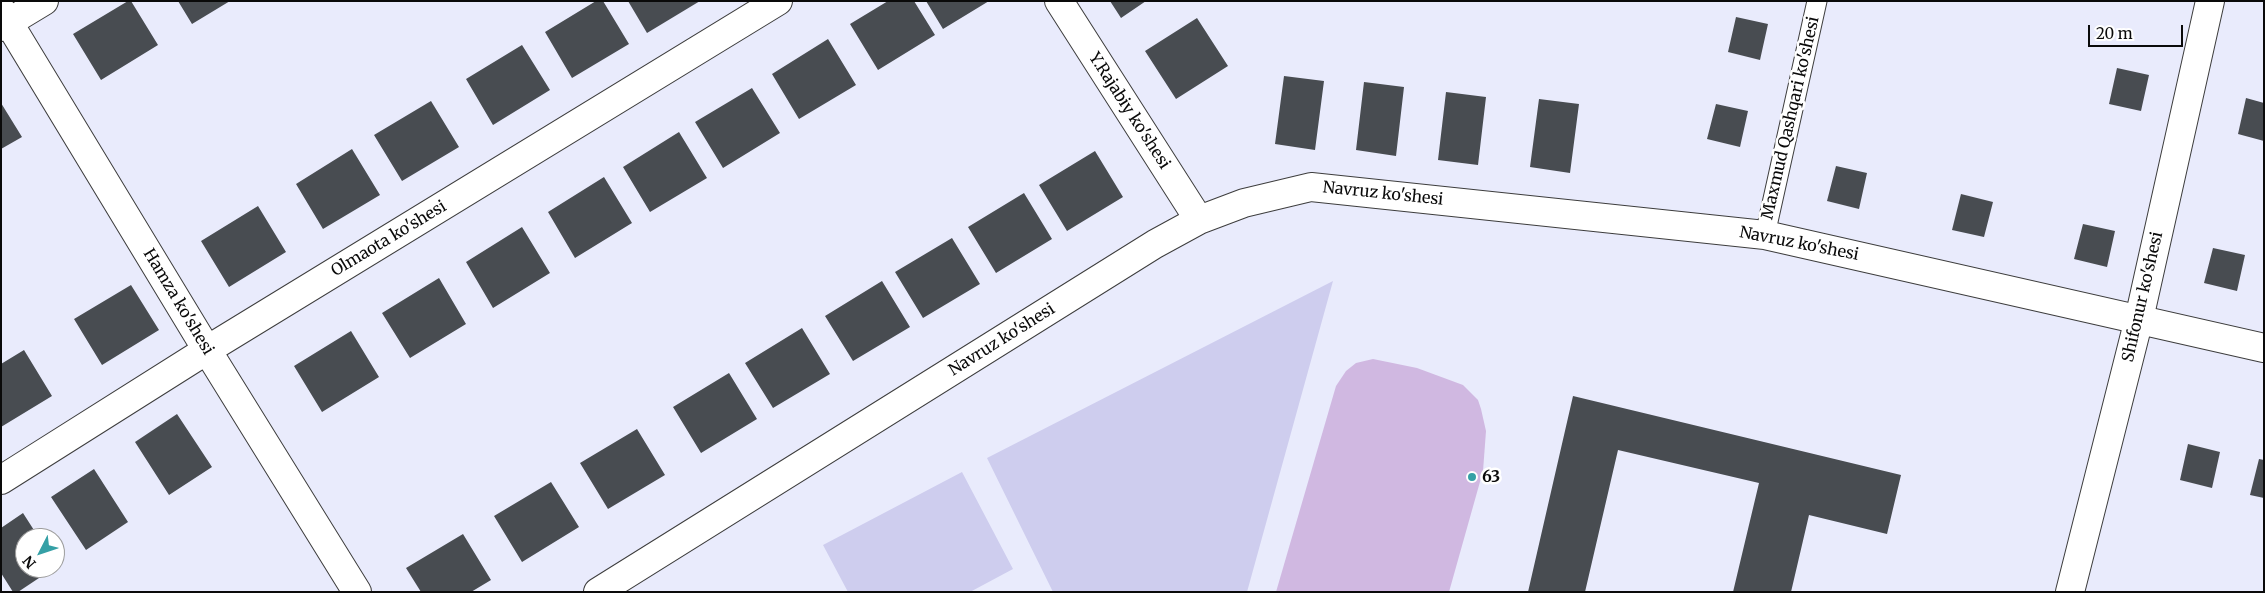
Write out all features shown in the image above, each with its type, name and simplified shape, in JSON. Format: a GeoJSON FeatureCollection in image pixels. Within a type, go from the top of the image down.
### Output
{"type":"FeatureCollection","features":[{"type":"Feature","properties":{"kind":"street"},"geometry":{"type":"LineString","coordinates":[[4,20],[44,1]]}},
{"type":"Feature","properties":{"kind":"street","name":"Olmaota ko'shesi"},"geometry":{"type":"LineString","coordinates":[[1,480],[207,350],[778,1]]}},
{"type":"Feature","properties":{"kind":"street","name":"Y.Rajabiy ko'shesi"},"geometry":{"type":"LineString","coordinates":[[1059,1],[1199,220]]}},
{"type":"Feature","properties":{"kind":"street","name":"Shifonur ko'shesi"},"geometry":{"type":"LineString","coordinates":[[2070,592],[2139,319],[2210,1]]}},
{"type":"Feature","properties":{"kind":"street","name":"Hamza ko'shesi"},"geometry":{"type":"LineString","coordinates":[[4,20],[357,592]]}},
{"type":"Feature","properties":{"kind":"street","name":"Navruz ko'shesi"},"geometry":{"type":"LineString","coordinates":[[598,592],[1155,244],[1199,220],[1244,203],[1311,186],[1765,235],[2264,348]]}},
{"type":"Feature","properties":{"kind":"lane","name":"Maxmud Qashqari ko'shesi"},"geometry":{"type":"LineString","coordinates":[[1765,235],[1817,1]]}},
{"type":"Feature","properties":{"kind":"shaded area"},"geometry":{"type":"Polygon","coordinates":[[[1333,281],[1247,592],[1053,592],[987,458],[1333,281]]]}},
{"type":"Feature","properties":{"kind":"shaded area"},"geometry":{"type":"Polygon","coordinates":[[[1373,359],[1417,368],[1463,385],[1478,400],[1481,409],[1486,431],[1483,471],[1449,592],[1276,592],[1336,386],[1346,371],[1356,363],[1373,359]]]}},
{"type":"Feature","properties":{"kind":"shaded area"},"geometry":{"type":"Polygon","coordinates":[[[962,472],[1013,569],[970,592],[848,592],[823,545],[962,472]]]}},
{"type":"Feature","properties":{"kind":"building"},"geometry":{"type":"Polygon","coordinates":[[[131,1],[158,45],[101,80],[73,34],[131,1]]]}},
{"type":"Feature","properties":{"kind":"building"},"geometry":{"type":"Polygon","coordinates":[[[178,1],[230,1],[192,24],[178,1]]]}},
{"type":"Feature","properties":{"kind":"building"},"geometry":{"type":"Polygon","coordinates":[[[596,1],[603,1],[629,44],[572,78],[545,32],[596,1]]]}},
{"type":"Feature","properties":{"kind":"building"},"geometry":{"type":"Polygon","coordinates":[[[628,1],[700,1],[647,33],[628,1]]]}},
{"type":"Feature","properties":{"kind":"building"},"geometry":{"type":"Polygon","coordinates":[[[888,1],[914,1],[935,35],[878,70],[850,24],[888,1]]]}},
{"type":"Feature","properties":{"kind":"building"},"geometry":{"type":"Polygon","coordinates":[[[926,1],[989,1],[943,29],[926,1]]]}},
{"type":"Feature","properties":{"kind":"building"},"geometry":{"type":"Polygon","coordinates":[[[1110,1],[1146,1],[1121,18],[1110,1]]]}},
{"type":"Feature","properties":{"kind":"building"},"geometry":{"type":"Polygon","coordinates":[[[1736,17],[1768,24],[1760,60],[1728,52],[1736,17]]]}},
{"type":"Feature","properties":{"kind":"building"},"geometry":{"type":"Polygon","coordinates":[[[1197,18],[1228,66],[1176,99],[1145,51],[1197,18]]]}},
{"type":"Feature","properties":{"kind":"building"},"geometry":{"type":"Polygon","coordinates":[[[828,39],[856,85],[799,119],[772,74],[828,39]]]}},
{"type":"Feature","properties":{"kind":"building"},"geometry":{"type":"Polygon","coordinates":[[[522,45],[550,90],[493,125],[466,79],[522,45]]]}},
{"type":"Feature","properties":{"kind":"building"},"geometry":{"type":"Polygon","coordinates":[[[2117,68],[2149,75],[2141,111],[2109,104],[2117,68]]]}},
{"type":"Feature","properties":{"kind":"building"},"geometry":{"type":"Polygon","coordinates":[[[1284,76],[1324,81],[1315,150],[1275,144],[1284,76]]]}},
{"type":"Feature","properties":{"kind":"building"},"geometry":{"type":"Polygon","coordinates":[[[1364,82],[1404,87],[1396,156],[1356,150],[1364,82]]]}},
{"type":"Feature","properties":{"kind":"building"},"geometry":{"type":"Polygon","coordinates":[[[752,88],[780,133],[723,168],[695,122],[752,88]]]}},
{"type":"Feature","properties":{"kind":"building"},"geometry":{"type":"Polygon","coordinates":[[[1446,92],[1486,97],[1478,165],[1438,160],[1446,92]]]}},
{"type":"Feature","properties":{"kind":"building"},"geometry":{"type":"Polygon","coordinates":[[[2246,98],[2264,103],[2264,141],[2238,134],[2246,98]]]}},
{"type":"Feature","properties":{"kind":"building"},"geometry":{"type":"Polygon","coordinates":[[[1539,99],[1579,104],[1570,173],[1530,167],[1539,99]]]}},
{"type":"Feature","properties":{"kind":"building"},"geometry":{"type":"Polygon","coordinates":[[[431,101],[459,147],[402,181],[374,135],[431,101]]]}},
{"type":"Feature","properties":{"kind":"building"},"geometry":{"type":"Polygon","coordinates":[[[1,103],[22,137],[1,149],[1,103]]]}},
{"type":"Feature","properties":{"kind":"building"},"geometry":{"type":"Polygon","coordinates":[[[1716,104],[1748,111],[1740,147],[1707,139],[1716,104]]]}},
{"type":"Feature","properties":{"kind":"building"},"geometry":{"type":"Polygon","coordinates":[[[679,132],[707,178],[650,212],[623,167],[679,132]]]}},
{"type":"Feature","properties":{"kind":"building"},"geometry":{"type":"Polygon","coordinates":[[[352,149],[380,195],[323,229],[296,184],[352,149]]]}},
{"type":"Feature","properties":{"kind":"building"},"geometry":{"type":"Polygon","coordinates":[[[1095,151],[1123,197],[1067,231],[1039,185],[1095,151]]]}},
{"type":"Feature","properties":{"kind":"building"},"geometry":{"type":"Polygon","coordinates":[[[1836,166],[1867,173],[1859,209],[1827,201],[1836,166]]]}},
{"type":"Feature","properties":{"kind":"building"},"geometry":{"type":"Polygon","coordinates":[[[604,177],[632,223],[575,258],[548,212],[604,177]]]}},
{"type":"Feature","properties":{"kind":"building"},"geometry":{"type":"Polygon","coordinates":[[[1024,193],[1052,239],[996,273],[968,227],[1024,193]]]}},
{"type":"Feature","properties":{"kind":"building"},"geometry":{"type":"Polygon","coordinates":[[[1961,194],[1993,202],[1984,237],[1952,230],[1961,194]]]}},
{"type":"Feature","properties":{"kind":"building"},"geometry":{"type":"Polygon","coordinates":[[[258,206],[286,252],[229,287],[201,241],[258,206]]]}},
{"type":"Feature","properties":{"kind":"building"},"geometry":{"type":"Polygon","coordinates":[[[2083,224],[2115,231],[2107,267],[2074,259],[2083,224]]]}},
{"type":"Feature","properties":{"kind":"building"},"geometry":{"type":"Polygon","coordinates":[[[522,227],[550,273],[493,308],[466,262],[522,227]]]}},
{"type":"Feature","properties":{"kind":"building"},"geometry":{"type":"Polygon","coordinates":[[[952,238],[980,284],[923,318],[895,272],[952,238]]]}},
{"type":"Feature","properties":{"kind":"building"},"geometry":{"type":"Polygon","coordinates":[[[2213,248],[2245,255],[2237,291],[2204,283],[2213,248]]]}},
{"type":"Feature","properties":{"kind":"building"},"geometry":{"type":"Polygon","coordinates":[[[439,278],[466,324],[410,358],[382,313],[439,278]]]}},
{"type":"Feature","properties":{"kind":"building"},"geometry":{"type":"Polygon","coordinates":[[[882,281],[910,327],[853,361],[825,316],[882,281]]]}},
{"type":"Feature","properties":{"kind":"building"},"geometry":{"type":"Polygon","coordinates":[[[131,285],[159,330],[102,365],[74,319],[131,285]]]}},
{"type":"Feature","properties":{"kind":"building"},"geometry":{"type":"Polygon","coordinates":[[[802,328],[830,374],[773,408],[745,363],[802,328]]]}},
{"type":"Feature","properties":{"kind":"building"},"geometry":{"type":"Polygon","coordinates":[[[351,331],[379,377],[322,412],[294,366],[351,331]]]}},
{"type":"Feature","properties":{"kind":"building"},"geometry":{"type":"Polygon","coordinates":[[[24,350],[52,396],[1,427],[1,364],[24,350]]]}},
{"type":"Feature","properties":{"kind":"building"},"geometry":{"type":"Polygon","coordinates":[[[729,373],[757,419],[701,453],[673,407],[729,373]]]}},
{"type":"Feature","properties":{"kind":"building"},"geometry":{"type":"Polygon","coordinates":[[[1573,396],[1901,475],[1887,534],[1809,515],[1791,592],[1733,592],[1759,483],[1618,450],[1585,592],[1528,592],[1573,396]]]}},
{"type":"Feature","properties":{"kind":"building"},"geometry":{"type":"Polygon","coordinates":[[[177,414],[212,467],[169,495],[135,442],[177,414]]]}},
{"type":"Feature","properties":{"kind":"building"},"geometry":{"type":"Polygon","coordinates":[[[637,429],[665,475],[608,509],[580,463],[637,429]]]}},
{"type":"Feature","properties":{"kind":"building"},"geometry":{"type":"Polygon","coordinates":[[[2188,444],[2220,452],[2212,488],[2180,480],[2188,444]]]}},
{"type":"Feature","properties":{"kind":"building"},"geometry":{"type":"Polygon","coordinates":[[[2259,459],[2264,460],[2264,498],[2250,495],[2259,459]]]}},
{"type":"Feature","properties":{"kind":"building"},"geometry":{"type":"Polygon","coordinates":[[[94,469],[128,522],[86,550],[51,497],[94,469]]]}},
{"type":"Feature","properties":{"kind":"building"},"geometry":{"type":"Polygon","coordinates":[[[551,482],[579,527],[522,562],[494,516],[551,482]]]}},
{"type":"Feature","properties":{"kind":"building"},"geometry":{"type":"Polygon","coordinates":[[[23,513],[33,528],[15,528],[15,578],[39,578],[18,592],[13,592],[1,573],[1,528],[23,513]]]}},
{"type":"Feature","properties":{"kind":"building"},"geometry":{"type":"Polygon","coordinates":[[[463,534],[491,580],[471,592],[421,592],[406,568],[463,534]]]}},
{"type":"Feature","properties":{"kind":"place","name":"63"},"geometry":{"type":"Point","coordinates":[1472,477]}}]}
